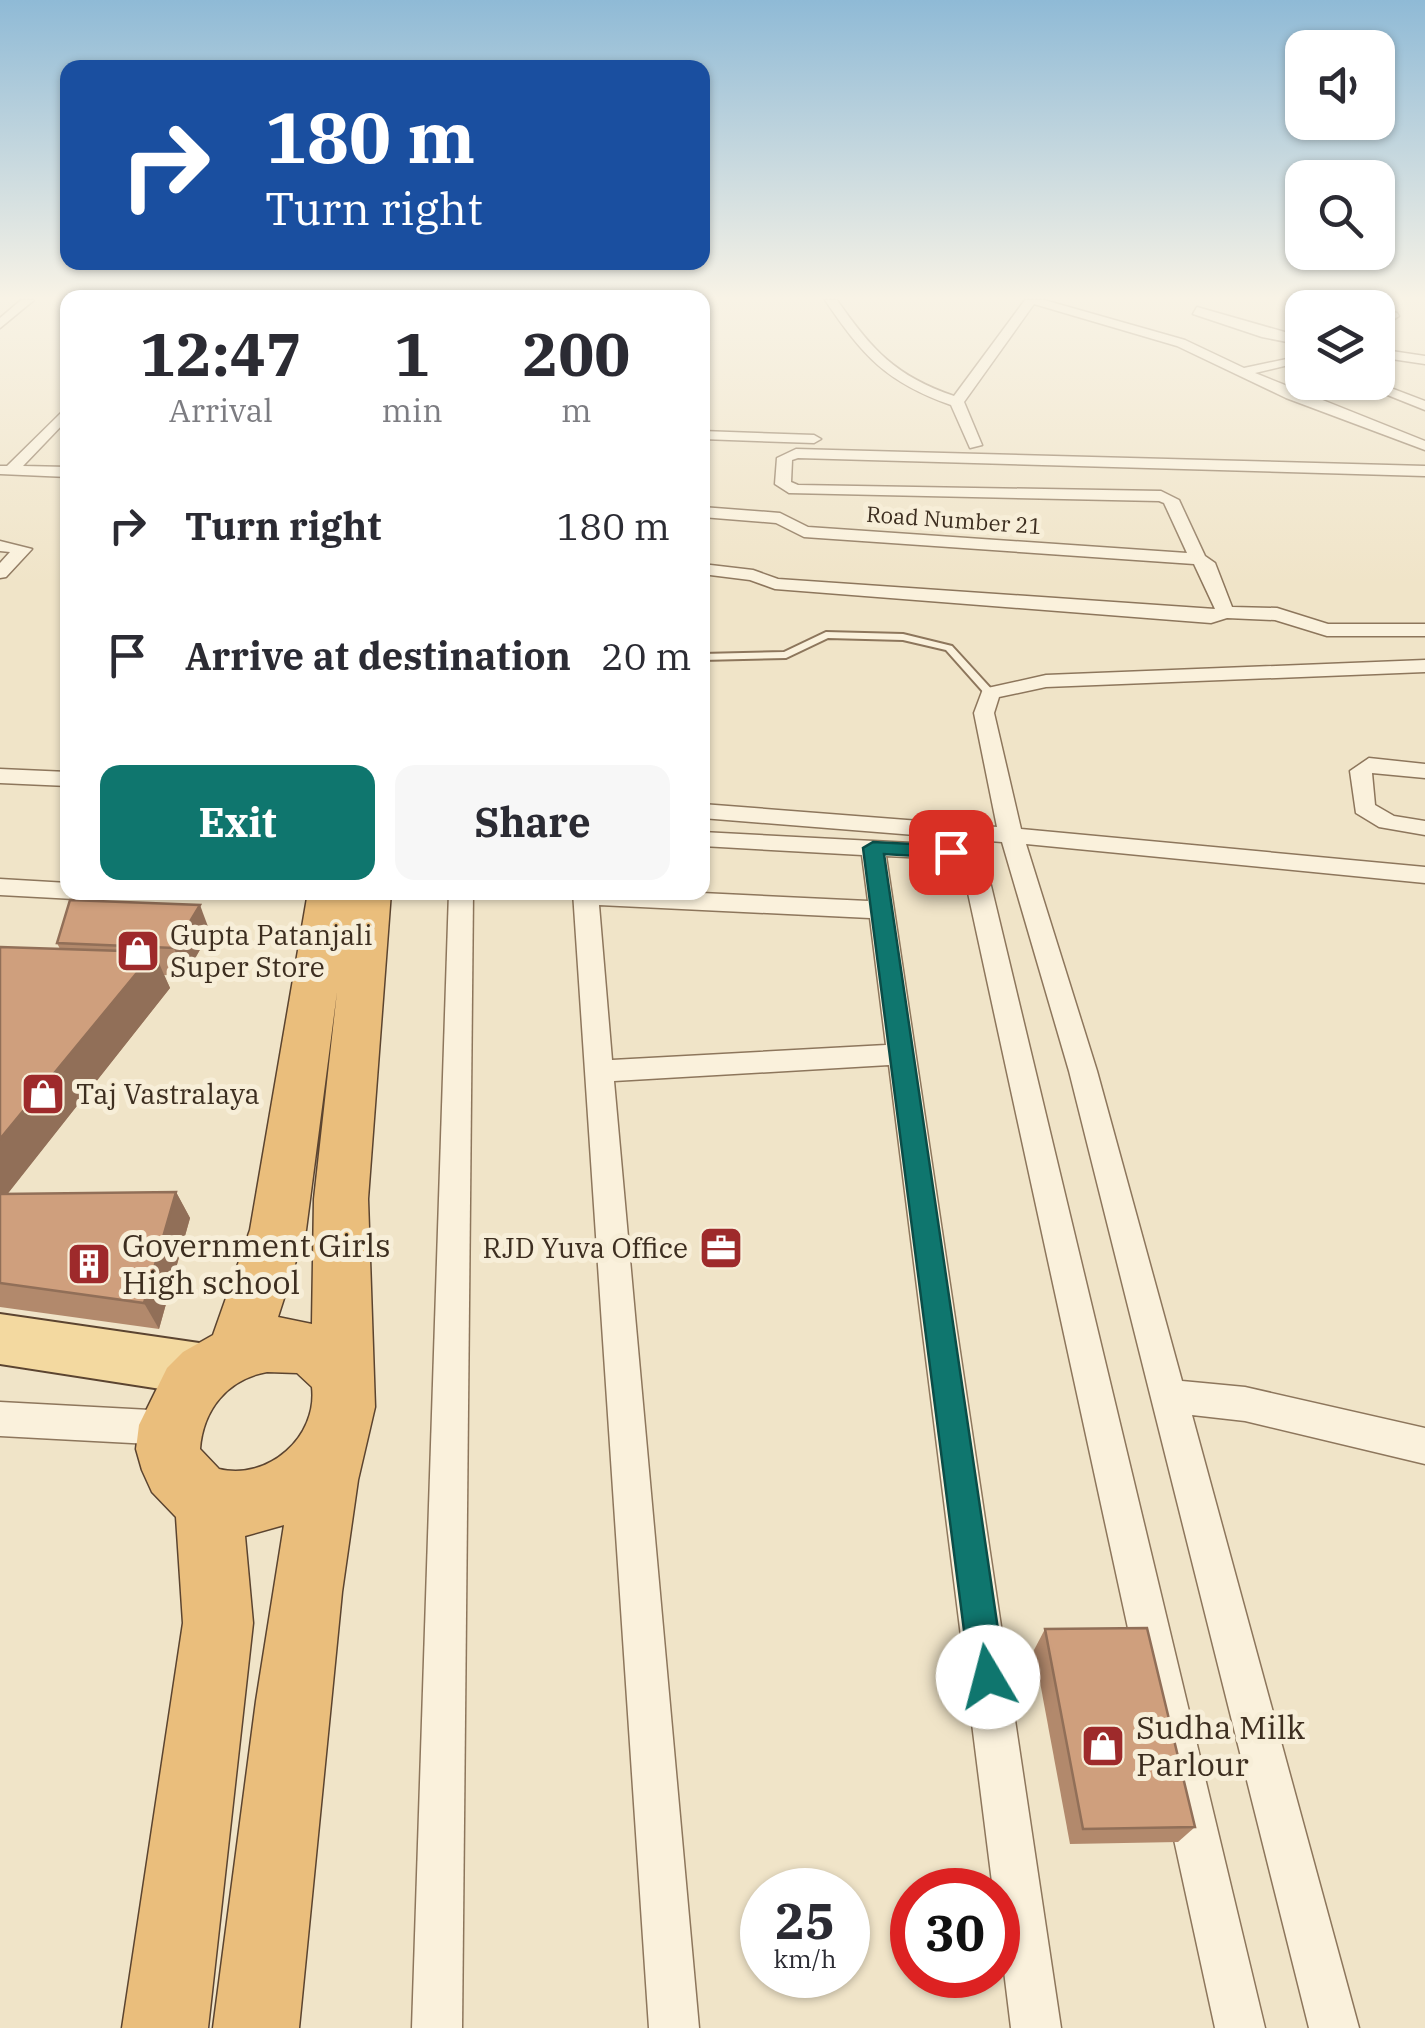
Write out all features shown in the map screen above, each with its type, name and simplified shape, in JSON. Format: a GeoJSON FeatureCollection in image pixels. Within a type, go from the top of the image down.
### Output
{"type":"FeatureCollection","features":[{"type":"Feature","properties":{"kind":"highway"},"geometry":{"type":"LineString","coordinates":[[222,1361],[278,1230],[328,900]]}},
{"type":"Feature","properties":{"kind":"highway"},"geometry":{"type":"LineString","coordinates":[[256,2028],[307,1591],[338,1412],[342,1199],[369,900]]}},
{"type":"Feature","properties":{"kind":"highway"},"geometry":{"type":"LineString","coordinates":[[270,1343],[302,1345],[326,1359],[338,1412],[312,1472],[279,1495],[243,1505],[208,1501],[182,1485],[168,1459],[169,1428],[182,1397],[222,1361],[270,1343]]}},
{"type":"Feature","properties":{"kind":"highway"},"geometry":{"type":"LineString","coordinates":[[165,2028],[218,1623],[208,1501]]}},
{"type":"Feature","properties":{"kind":"main road"},"geometry":{"type":"LineString","coordinates":[[0,1339],[100,1354],[222,1361]]}},
{"type":"Feature","properties":{"kind":"street"},"geometry":{"type":"LineString","coordinates":[[933,395],[957,402]]}},
{"type":"Feature","properties":{"kind":"street"},"geometry":{"type":"LineString","coordinates":[[957,402],[961,395]]}},
{"type":"Feature","properties":{"kind":"street"},"geometry":{"type":"LineString","coordinates":[[1292,395],[1425,446]]}},
{"type":"Feature","properties":{"kind":"street"},"geometry":{"type":"LineString","coordinates":[[1395,395],[1425,406]]}},
{"type":"Feature","properties":{"kind":"street"},"geometry":{"type":"LineString","coordinates":[[957,402],[975,445]]}},
{"type":"Feature","properties":{"kind":"street"},"geometry":{"type":"LineString","coordinates":[[6,470],[60,418]]}},
{"type":"Feature","properties":{"kind":"street"},"geometry":{"type":"LineString","coordinates":[[710,435],[975,445],[1425,471]]}},
{"type":"Feature","properties":{"kind":"street"},"geometry":{"type":"LineString","coordinates":[[1171,500],[1148,494],[795,490],[783,484],[785,458],[796,453],[1425,461]]}},
{"type":"Feature","properties":{"kind":"street"},"geometry":{"type":"LineString","coordinates":[[1152,457],[1225,612]]}},
{"type":"Feature","properties":{"kind":"street"},"geometry":{"type":"LineString","coordinates":[[6,470],[60,472]]}},
{"type":"Feature","properties":{"kind":"street","name":"Road Number 21"},"geometry":{"type":"LineString","coordinates":[[710,513],[780,518],[804,532],[1202,561]]}},
{"type":"Feature","properties":{"kind":"street"},"geometry":{"type":"LineString","coordinates":[[0,546],[23,549],[0,573]]}},
{"type":"Feature","properties":{"kind":"street"},"geometry":{"type":"LineString","coordinates":[[710,570],[753,574],[774,584],[1211,616],[1225,612],[1277,614],[1326,630],[1425,630]]}},
{"type":"Feature","properties":{"kind":"street"},"geometry":{"type":"LineString","coordinates":[[1334,2028],[1083,1071],[998,794],[984,714],[990,693],[1046,681],[1425,666]]}},
{"type":"Feature","properties":{"kind":"street"},"geometry":{"type":"LineString","coordinates":[[1425,770],[1370,765],[1360,772],[1364,808],[1372,816],[1425,828]]}},
{"type":"Feature","properties":{"kind":"street"},"geometry":{"type":"LineString","coordinates":[[0,776],[60,779]]}},
{"type":"Feature","properties":{"kind":"street"},"geometry":{"type":"LineString","coordinates":[[710,812],[1215,852],[1425,876]]}},
{"type":"Feature","properties":{"kind":"street"},"geometry":{"type":"LineString","coordinates":[[710,839],[951,852],[965,857],[975,868],[1240,2028]]}},
{"type":"Feature","properties":{"kind":"street"},"geometry":{"type":"LineString","coordinates":[[873,848],[1036,2028]]}},
{"type":"Feature","properties":{"kind":"street"},"geometry":{"type":"LineString","coordinates":[[0,887],[60,890]]}},
{"type":"Feature","properties":{"kind":"street"},"geometry":{"type":"LineString","coordinates":[[437,2028],[460,900]]}},
{"type":"Feature","properties":{"kind":"street"},"geometry":{"type":"LineString","coordinates":[[585,900],[674,2028]]}},
{"type":"Feature","properties":{"kind":"street"},"geometry":{"type":"LineString","coordinates":[[696,900],[882,910]]}},
{"type":"Feature","properties":{"kind":"street"},"geometry":{"type":"LineString","coordinates":[[599,1071],[902,1054]]}},
{"type":"Feature","properties":{"kind":"street"},"geometry":{"type":"LineString","coordinates":[[1166,1396],[1244,1404],[1425,1446]]}},
{"type":"Feature","properties":{"kind":"street"},"geometry":{"type":"LineString","coordinates":[[0,1419],[169,1428]]}},
{"type":"Feature","properties":{"kind":"lane"},"geometry":{"type":"LineString","coordinates":[[710,657],[786,655],[826,635],[903,637],[950,648],[990,693]]}},
{"type":"Feature","properties":{"kind":"building"},"geometry":{"type":"Polygon","coordinates":[[[70,900],[200,905],[174,948],[57,943],[70,900]]]}},
{"type":"Feature","properties":{"kind":"building"},"geometry":{"type":"Polygon","coordinates":[[[0,947],[154,952],[0,1139],[0,947]]]}},
{"type":"Feature","properties":{"kind":"building","name":"Government Girls High school"},"geometry":{"type":"Polygon","coordinates":[[[176,1192],[144,1303],[0,1283],[0,1194],[176,1192]]]}},
{"type":"Feature","properties":{"kind":"building","name":"Sudha Milk Parlour"},"geometry":{"type":"Polygon","coordinates":[[[1147,1628],[1195,1827],[1083,1829],[1045,1629],[1147,1628]]]}},
{"type":"Feature","properties":{"kind":"place","name":"Gupta Patanjali Super Store"},"geometry":{"type":"Point","coordinates":[138,951]}},
{"type":"Feature","properties":{"kind":"place","name":"Taj Vastralaya"},"geometry":{"type":"Point","coordinates":[43,1094]}},
{"type":"Feature","properties":{"kind":"place","name":"RJD Yuva Office"},"geometry":{"type":"Point","coordinates":[721,1248]}},
{"type":"Feature","properties":{"kind":"place","name":"Government Girls High school"},"geometry":{"type":"Point","coordinates":[89,1264]}},
{"type":"Feature","properties":{"kind":"place","name":"Sudha Milk Parlour"},"geometry":{"type":"Point","coordinates":[1103,1746]}},
{"type":"Feature","properties":{"kind":"route"},"geometry":{"type":"LineString","coordinates":[[951,852],[873,848],[988,1677]]}}]}
